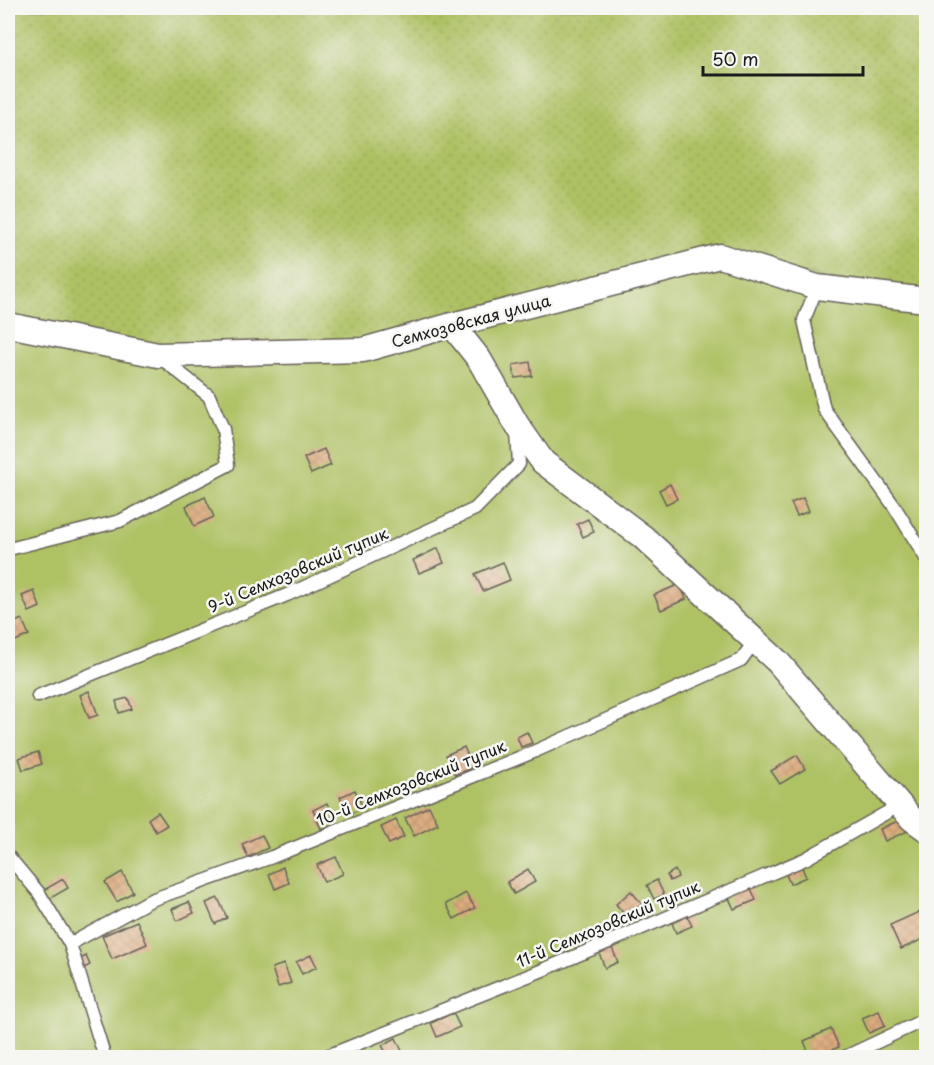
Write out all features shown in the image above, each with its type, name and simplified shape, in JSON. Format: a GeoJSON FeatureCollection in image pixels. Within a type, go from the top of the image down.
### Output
{"type":"FeatureCollection","features":[{"type":"Feature","properties":{"kind":"street","name":"Семхозовская улица"},"geometry":{"type":"LineString","coordinates":[[8,325],[158,355],[363,350],[720,256],[818,287],[927,300]]}},
{"type":"Feature","properties":{"kind":"street"},"geometry":{"type":"LineString","coordinates":[[452,325],[479,359],[517,425],[543,462],[643,537],[778,662],[912,819],[927,829]]}},
{"type":"Feature","properties":{"kind":"lane"},"geometry":{"type":"LineString","coordinates":[[818,287],[804,320],[824,410],[894,506],[927,558]]}},
{"type":"Feature","properties":{"kind":"lane"},"geometry":{"type":"LineString","coordinates":[[9,549],[120,521],[228,465],[223,429],[209,396],[158,355]]}},
{"type":"Feature","properties":{"kind":"lane","name":"9-й Семхозовский тупик"},"geometry":{"type":"LineString","coordinates":[[38,696],[287,595],[475,509],[519,464],[517,425]]}},
{"type":"Feature","properties":{"kind":"lane","name":"10-й Семхозовский тупик"},"geometry":{"type":"LineString","coordinates":[[70,944],[151,900],[272,857],[531,753],[731,665],[741,660],[755,641]]}},
{"type":"Feature","properties":{"kind":"lane","name":"11-й Семхозовский тупик"},"geometry":{"type":"LineString","coordinates":[[322,1058],[538,972],[805,859],[900,805]]}},
{"type":"Feature","properties":{"kind":"lane"},"geometry":{"type":"LineString","coordinates":[[8,856],[39,893],[70,944],[105,1058]]}},
{"type":"Feature","properties":{"kind":"lane"},"geometry":{"type":"LineString","coordinates":[[843,1058],[927,1019]]}},
{"type":"Feature","properties":{"kind":"green space"},"geometry":{"type":"Polygon","coordinates":[[[8,8],[926,8],[926,300],[363,350],[148,355],[8,326],[8,8]]]}},
{"type":"Feature","properties":{"kind":"green space"},"geometry":{"type":"Polygon","coordinates":[[[720,256],[926,300],[926,1057],[8,1057],[8,326],[148,355],[363,350],[720,256]]]}},
{"type":"Feature","properties":{"kind":"building"},"geometry":{"type":"Polygon","coordinates":[[[530,362],[532,376],[515,378],[513,365],[530,362]]]}},
{"type":"Feature","properties":{"kind":"building"},"geometry":{"type":"Polygon","coordinates":[[[324,449],[331,465],[311,474],[304,458],[324,449]]]}},
{"type":"Feature","properties":{"kind":"building"},"geometry":{"type":"Polygon","coordinates":[[[670,484],[677,499],[666,504],[659,490],[670,484]]]}},
{"type":"Feature","properties":{"kind":"building"},"geometry":{"type":"Polygon","coordinates":[[[205,497],[214,517],[194,526],[186,506],[205,497]]]}},
{"type":"Feature","properties":{"kind":"building"},"geometry":{"type":"Polygon","coordinates":[[[803,498],[809,511],[797,516],[791,503],[803,498]]]}},
{"type":"Feature","properties":{"kind":"building"},"geometry":{"type":"Polygon","coordinates":[[[588,519],[594,532],[583,537],[577,524],[588,519]]]}},
{"type":"Feature","properties":{"kind":"building"},"geometry":{"type":"Polygon","coordinates":[[[438,548],[444,563],[419,573],[413,560],[438,548]]]}},
{"type":"Feature","properties":{"kind":"building"},"geometry":{"type":"Polygon","coordinates":[[[503,562],[510,580],[483,591],[475,574],[503,562]]]}},
{"type":"Feature","properties":{"kind":"building"},"geometry":{"type":"Polygon","coordinates":[[[680,584],[686,599],[661,610],[654,595],[680,584]]]}},
{"type":"Feature","properties":{"kind":"building"},"geometry":{"type":"Polygon","coordinates":[[[34,591],[40,607],[29,612],[22,596],[34,591]]]}},
{"type":"Feature","properties":{"kind":"building"},"geometry":{"type":"Polygon","coordinates":[[[22,619],[29,635],[13,642],[8,625],[22,619]]]}},
{"type":"Feature","properties":{"kind":"building"},"geometry":{"type":"Polygon","coordinates":[[[89,691],[98,715],[89,718],[80,695],[89,691]]]}},
{"type":"Feature","properties":{"kind":"building"},"geometry":{"type":"Polygon","coordinates":[[[128,698],[132,709],[119,713],[116,701],[128,698]]]}},
{"type":"Feature","properties":{"kind":"building"},"geometry":{"type":"Polygon","coordinates":[[[527,732],[532,743],[521,747],[517,737],[527,732]]]}},
{"type":"Feature","properties":{"kind":"building"},"geometry":{"type":"Polygon","coordinates":[[[464,747],[473,767],[455,775],[446,755],[464,747]]]}},
{"type":"Feature","properties":{"kind":"building"},"geometry":{"type":"Polygon","coordinates":[[[38,752],[42,764],[23,770],[19,758],[38,752]]]}},
{"type":"Feature","properties":{"kind":"building"},"geometry":{"type":"Polygon","coordinates":[[[797,755],[805,769],[780,784],[771,771],[797,755]]]}},
{"type":"Feature","properties":{"kind":"building"},"geometry":{"type":"Polygon","coordinates":[[[355,790],[363,808],[348,815],[340,797],[355,790]]]}},
{"type":"Feature","properties":{"kind":"building"},"geometry":{"type":"Polygon","coordinates":[[[327,803],[336,822],[321,829],[313,810],[327,803]]]}},
{"type":"Feature","properties":{"kind":"building"},"geometry":{"type":"Polygon","coordinates":[[[429,806],[438,824],[414,836],[405,818],[429,806]]]}},
{"type":"Feature","properties":{"kind":"building"},"geometry":{"type":"Polygon","coordinates":[[[158,812],[167,825],[156,832],[148,819],[158,812]]]}},
{"type":"Feature","properties":{"kind":"building"},"geometry":{"type":"Polygon","coordinates":[[[902,819],[908,831],[885,841],[880,829],[902,819]]]}},
{"type":"Feature","properties":{"kind":"building"},"geometry":{"type":"Polygon","coordinates":[[[396,820],[404,837],[389,844],[381,827],[396,820]]]}},
{"type":"Feature","properties":{"kind":"building"},"geometry":{"type":"Polygon","coordinates":[[[262,835],[268,848],[248,857],[242,844],[262,835]]]}},
{"type":"Feature","properties":{"kind":"building"},"geometry":{"type":"Polygon","coordinates":[[[336,857],[343,874],[324,882],[317,865],[336,857]]]}},
{"type":"Feature","properties":{"kind":"building"},"geometry":{"type":"Polygon","coordinates":[[[801,865],[806,877],[790,884],[785,872],[801,865]]]}},
{"type":"Feature","properties":{"kind":"building"},"geometry":{"type":"Polygon","coordinates":[[[283,867],[289,883],[275,889],[269,874],[283,867]]]}},
{"type":"Feature","properties":{"kind":"building"},"geometry":{"type":"Polygon","coordinates":[[[528,869],[535,882],[514,894],[507,882],[528,869]]]}},
{"type":"Feature","properties":{"kind":"building"},"geometry":{"type":"Polygon","coordinates":[[[675,870],[678,877],[670,881],[667,875],[675,870]]]}},
{"type":"Feature","properties":{"kind":"building"},"geometry":{"type":"Polygon","coordinates":[[[122,872],[133,892],[117,902],[105,882],[122,872]]]}},
{"type":"Feature","properties":{"kind":"building"},"geometry":{"type":"Polygon","coordinates":[[[63,879],[68,888],[49,899],[44,890],[63,879]]]}},
{"type":"Feature","properties":{"kind":"building"},"geometry":{"type":"Polygon","coordinates":[[[657,880],[664,895],[654,899],[647,885],[657,880]]]}},
{"type":"Feature","properties":{"kind":"building"},"geometry":{"type":"Polygon","coordinates":[[[750,886],[756,900],[734,909],[728,896],[750,886]]]}},
{"type":"Feature","properties":{"kind":"building"},"geometry":{"type":"Polygon","coordinates":[[[631,891],[642,904],[626,917],[616,904],[631,891]]]}},
{"type":"Feature","properties":{"kind":"building"},"geometry":{"type":"Polygon","coordinates":[[[466,893],[475,908],[454,919],[446,904],[466,893]]]}},
{"type":"Feature","properties":{"kind":"building"},"geometry":{"type":"Polygon","coordinates":[[[218,898],[227,918],[215,924],[206,903],[218,898]]]}},
{"type":"Feature","properties":{"kind":"building"},"geometry":{"type":"Polygon","coordinates":[[[189,902],[194,913],[177,921],[172,909],[189,902]]]}},
{"type":"Feature","properties":{"kind":"building"},"geometry":{"type":"Polygon","coordinates":[[[919,912],[926,929],[926,938],[901,949],[890,925],[919,912]]]}},
{"type":"Feature","properties":{"kind":"building"},"geometry":{"type":"Polygon","coordinates":[[[687,916],[692,926],[676,933],[672,923],[687,916]]]}},
{"type":"Feature","properties":{"kind":"building"},"geometry":{"type":"Polygon","coordinates":[[[137,921],[147,944],[112,959],[102,936],[137,921]]]}},
{"type":"Feature","properties":{"kind":"building"},"geometry":{"type":"Polygon","coordinates":[[[612,948],[618,962],[605,968],[599,953],[612,948]]]}},
{"type":"Feature","properties":{"kind":"building"},"geometry":{"type":"Polygon","coordinates":[[[311,955],[317,967],[302,974],[296,962],[311,955]]]}},
{"type":"Feature","properties":{"kind":"building"},"geometry":{"type":"Polygon","coordinates":[[[86,956],[90,965],[82,969],[78,960],[86,956]]]}},
{"type":"Feature","properties":{"kind":"building"},"geometry":{"type":"Polygon","coordinates":[[[284,964],[291,983],[278,987],[272,968],[284,964]]]}},
{"type":"Feature","properties":{"kind":"building"},"geometry":{"type":"Polygon","coordinates":[[[879,1011],[885,1026],[869,1033],[862,1018],[879,1011]]]}},
{"type":"Feature","properties":{"kind":"building"},"geometry":{"type":"Polygon","coordinates":[[[453,1013],[460,1027],[437,1037],[431,1023],[453,1013]]]}},
{"type":"Feature","properties":{"kind":"building"},"geometry":{"type":"Polygon","coordinates":[[[831,1029],[839,1047],[811,1058],[804,1041],[831,1029]]]}},
{"type":"Feature","properties":{"kind":"building"},"geometry":{"type":"Polygon","coordinates":[[[396,1038],[402,1051],[388,1057],[382,1045],[396,1038]]]}},
{"type":"Feature","properties":{"kind":"building"},"geometry":{"type":"Polygon","coordinates":[[[768,1051],[771,1058],[752,1058],[768,1051]]]}}]}
